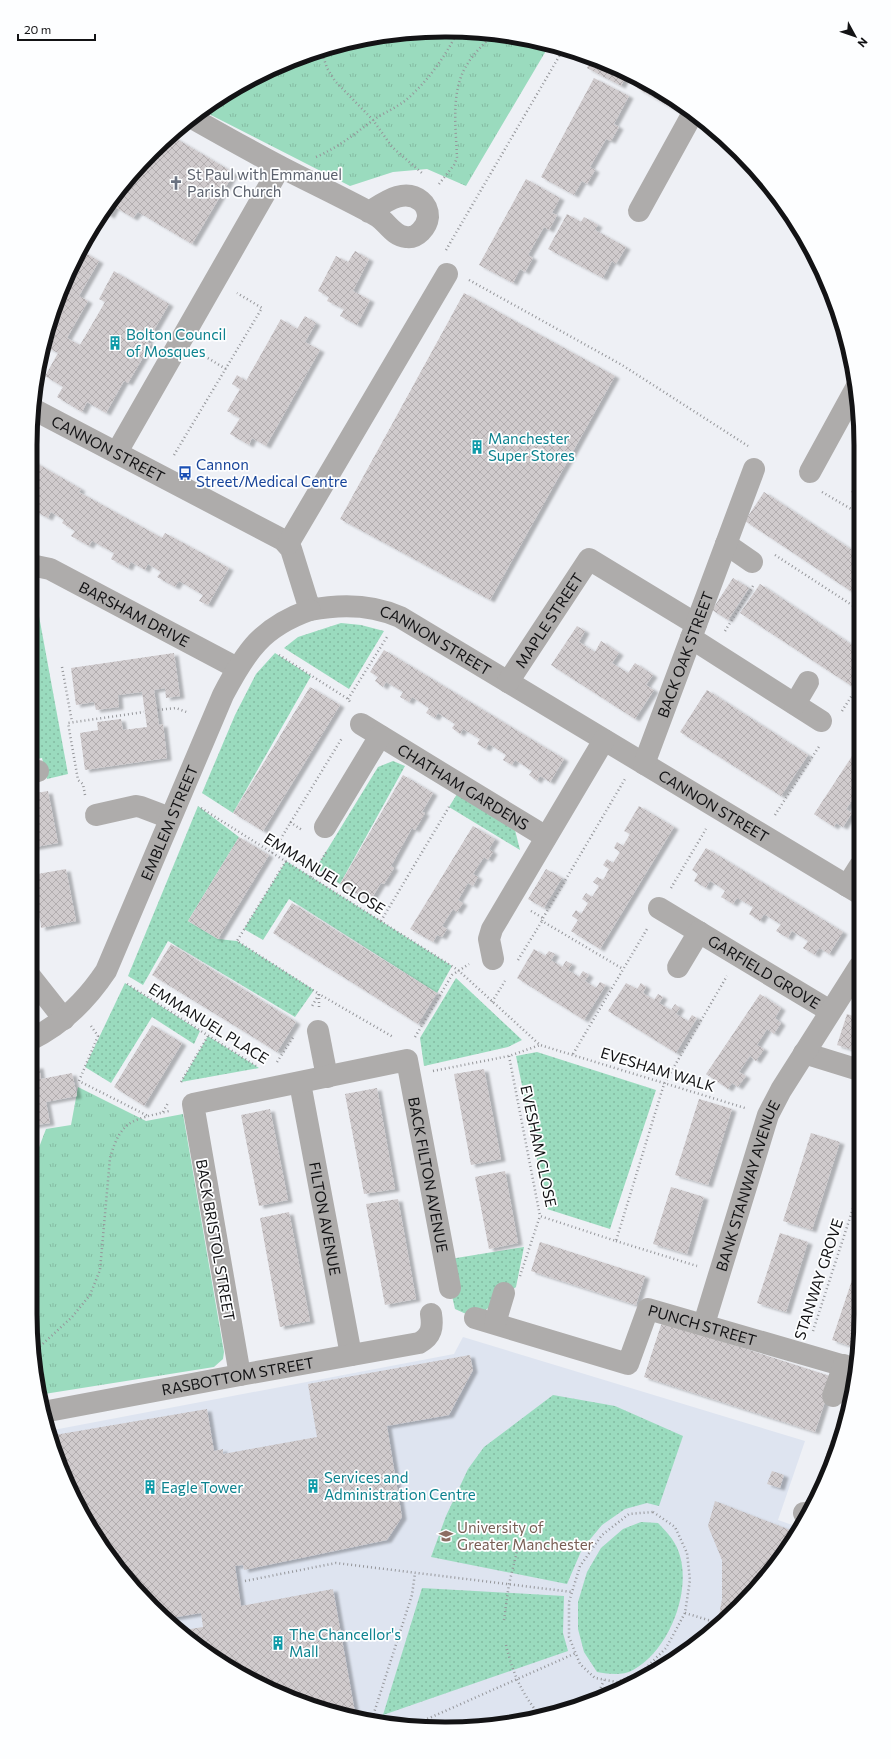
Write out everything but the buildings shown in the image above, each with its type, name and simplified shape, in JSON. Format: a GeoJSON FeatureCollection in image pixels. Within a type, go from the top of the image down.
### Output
{"type":"FeatureCollection","features":[{"type":"Feature","properties":{"kind":"street"},"geometry":{"type":"LineString","coordinates":[[639,211],[690,118]]}},
{"type":"Feature","properties":{"kind":"street"},"geometry":{"type":"LineString","coordinates":[[197,121],[280,167],[369,212],[384,221],[398,235],[406,238],[418,235],[427,223],[428,216],[425,204],[419,199],[404,195],[391,199],[369,212]]}},
{"type":"Feature","properties":{"kind":"street"},"geometry":{"type":"LineString","coordinates":[[117,452],[280,167]]}},
{"type":"Feature","properties":{"kind":"street"},"geometry":{"type":"LineString","coordinates":[[310,610],[288,544],[455,275]]}},
{"type":"Feature","properties":{"kind":"street"},"geometry":{"type":"LineString","coordinates":[[810,472],[851,397]]}},
{"type":"Feature","properties":{"kind":"street","name":"CANNON STREET"},"geometry":{"type":"LineString","coordinates":[[38,412],[117,452],[288,544]]}},
{"type":"Feature","properties":{"kind":"street","name":"BACK OAK STREET"},"geometry":{"type":"LineString","coordinates":[[640,762],[694,631],[726,544],[754,459]]}},
{"type":"Feature","properties":{"kind":"street"},"geometry":{"type":"LineString","coordinates":[[726,544],[760,567]]}},
{"type":"Feature","properties":{"kind":"street","name":"MAPLE STREET"},"geometry":{"type":"LineString","coordinates":[[508,682],[589,559],[694,631]]}},
{"type":"Feature","properties":{"kind":"street","name":"BARSHAM DRIVE"},"geometry":{"type":"LineString","coordinates":[[37,566],[50,569],[237,668]]}},
{"type":"Feature","properties":{"kind":"street","name":"CANNON STREET"},"geometry":{"type":"LineString","coordinates":[[310,610],[329,606],[348,606],[389,612],[400,617],[853,890]]}},
{"type":"Feature","properties":{"kind":"street","name":"EMBLEM STREET"},"geometry":{"type":"LineString","coordinates":[[37,1037],[44,1034],[71,1013],[93,990],[106,971],[180,794],[237,668],[257,641],[273,628],[291,617],[310,610]]}},
{"type":"Feature","properties":{"kind":"street"},"geometry":{"type":"LineString","coordinates":[[694,631],[712,651],[828,725]]}},
{"type":"Feature","properties":{"kind":"street"},"geometry":{"type":"LineString","coordinates":[[795,704],[808,682]]}},
{"type":"Feature","properties":{"kind":"street","name":"CHATHAM GARDENS"},"geometry":{"type":"LineString","coordinates":[[361,724],[546,837]]}},
{"type":"Feature","properties":{"kind":"street","name":"CHATHAM GARDENS"},"geometry":{"type":"LineString","coordinates":[[325,827],[380,736]]}},
{"type":"Feature","properties":{"kind":"street","name":"CHATHAM GARDENS"},"geometry":{"type":"LineString","coordinates":[[492,954],[489,939],[492,929],[604,740]]}},
{"type":"Feature","properties":{"kind":"street"},"geometry":{"type":"LineString","coordinates":[[96,815],[136,806],[170,818]]}},
{"type":"Feature","properties":{"kind":"street","name":"GARFIELD GROVE"},"geometry":{"type":"LineString","coordinates":[[659,908],[830,1011]]}},
{"type":"Feature","properties":{"kind":"street","name":"GARFIELD GROVE"},"geometry":{"type":"LineString","coordinates":[[678,967],[699,932]]}},
{"type":"Feature","properties":{"kind":"street","name":"BANK STANWAY AVENUE"},"geometry":{"type":"LineString","coordinates":[[704,1324],[768,1115],[775,1100],[854,975]]}},
{"type":"Feature","properties":{"kind":"street"},"geometry":{"type":"LineString","coordinates":[[37,982],[71,1013]]}},
{"type":"Feature","properties":{"kind":"street"},"geometry":{"type":"LineString","coordinates":[[318,1031],[327,1077]]}},
{"type":"Feature","properties":{"kind":"street"},"geometry":{"type":"LineString","coordinates":[[804,1053],[854,1068]]}},
{"type":"Feature","properties":{"kind":"street"},"geometry":{"type":"LineString","coordinates":[[193,1104],[273,1081],[300,1083],[409,1061]]}},
{"type":"Feature","properties":{"kind":"street","name":"BACK FILTON AVENUE"},"geometry":{"type":"LineString","coordinates":[[409,1061],[450,1288]]}},
{"type":"Feature","properties":{"kind":"street","name":"FILTON AVENUE"},"geometry":{"type":"LineString","coordinates":[[300,1083],[351,1355]]}},
{"type":"Feature","properties":{"kind":"street","name":"BACK BRISTOL STREET"},"geometry":{"type":"LineString","coordinates":[[193,1104],[240,1375]]}},
{"type":"Feature","properties":{"kind":"street","name":"PUNCH STREET"},"geometry":{"type":"LineString","coordinates":[[504,1293],[485,1321],[628,1364],[648,1309],[850,1367]]}},
{"type":"Feature","properties":{"kind":"street","name":"RASBOTTOM STREET"},"geometry":{"type":"LineString","coordinates":[[49,1411],[419,1343],[426,1339],[435,1329]]}},
{"type":"Feature","properties":{"kind":"street"},"geometry":{"type":"LineString","coordinates":[[833,1396],[850,1367]]}},
{"type":"Feature","properties":{"kind":"path"},"geometry":{"type":"LineString","coordinates":[[280,167],[295,158],[313,159],[325,153],[350,139],[373,120],[406,100],[440,63],[454,37]]}},
{"type":"Feature","properties":{"kind":"path"},"geometry":{"type":"LineString","coordinates":[[425,204],[454,165],[457,158],[455,106],[464,71],[468,62],[488,39]]}},
{"type":"Feature","properties":{"kind":"path"},"geometry":{"type":"LineString","coordinates":[[445,250],[561,54]]}},
{"type":"Feature","properties":{"kind":"path"},"geometry":{"type":"LineString","coordinates":[[322,56],[326,68],[335,81],[373,120],[392,147],[426,176]]}},
{"type":"Feature","properties":{"kind":"path"},"geometry":{"type":"LineString","coordinates":[[455,275],[622,365],[754,459]]}},
{"type":"Feature","properties":{"kind":"path"},"geometry":{"type":"LineString","coordinates":[[162,476],[262,308],[216,280]]}},
{"type":"Feature","properties":{"kind":"path"},"geometry":{"type":"LineString","coordinates":[[180,341],[226,369]]}},
{"type":"Feature","properties":{"kind":"path"},"geometry":{"type":"LineString","coordinates":[[712,651],[760,567],[774,554],[854,606]]}},
{"type":"Feature","properties":{"kind":"path"},"geometry":{"type":"LineString","coordinates":[[348,699],[400,617]]}},
{"type":"Feature","properties":{"kind":"path"},"geometry":{"type":"LineString","coordinates":[[257,641],[348,699],[361,724],[347,728],[272,853]]}},
{"type":"Feature","properties":{"kind":"path"},"geometry":{"type":"LineString","coordinates":[[62,667],[72,722]]}},
{"type":"Feature","properties":{"kind":"path"},"geometry":{"type":"LineString","coordinates":[[762,835],[828,725],[854,692]]}},
{"type":"Feature","properties":{"kind":"path"},"geometry":{"type":"LineString","coordinates":[[158,710],[176,708],[212,722]]}},
{"type":"Feature","properties":{"kind":"path"},"geometry":{"type":"LineString","coordinates":[[96,815],[90,816],[83,784],[78,780],[68,723],[144,712]]}},
{"type":"Feature","properties":{"kind":"path"},"geometry":{"type":"LineString","coordinates":[[543,918],[640,762]]}},
{"type":"Feature","properties":{"kind":"path"},"geometry":{"type":"LineString","coordinates":[[381,922],[462,786]]}},
{"type":"Feature","properties":{"kind":"path","name":"EMMANUEL CLOSE"},"geometry":{"type":"LineString","coordinates":[[180,794],[458,970]]}},
{"type":"Feature","properties":{"kind":"path"},"geometry":{"type":"LineString","coordinates":[[573,1054],[718,809]]}},
{"type":"Feature","properties":{"kind":"path"},"geometry":{"type":"LineString","coordinates":[[311,877],[329,848],[325,827]]}},
{"type":"Feature","properties":{"kind":"path"},"geometry":{"type":"LineString","coordinates":[[286,861],[237,941],[320,994],[409,1061],[508,1056],[540,1045]]}},
{"type":"Feature","properties":{"kind":"path"},"geometry":{"type":"LineString","coordinates":[[510,897],[543,918],[542,921],[623,969]]}},
{"type":"Feature","properties":{"kind":"path"},"geometry":{"type":"LineString","coordinates":[[409,1061],[413,1040],[452,975],[458,970],[492,954]]}},
{"type":"Feature","properties":{"kind":"path"},"geometry":{"type":"LineString","coordinates":[[616,1241],[664,1084],[739,956]]}},
{"type":"Feature","properties":{"kind":"path","name":"EVESHAM WALK"},"geometry":{"type":"LineString","coordinates":[[458,970],[540,1045],[768,1115]]}},
{"type":"Feature","properties":{"kind":"path","name":"EMMANUEL PLACE"},"geometry":{"type":"LineString","coordinates":[[125,983],[208,1036],[273,1081]]}},
{"type":"Feature","properties":{"kind":"path"},"geometry":{"type":"LineString","coordinates":[[309,1010],[320,994]]}},
{"type":"Feature","properties":{"kind":"path"},"geometry":{"type":"LineString","coordinates":[[71,1013],[98,1036],[79,1081],[149,1116]]}},
{"type":"Feature","properties":{"kind":"path"},"geometry":{"type":"LineString","coordinates":[[273,1081],[294,1034]]}},
{"type":"Feature","properties":{"kind":"path"},"geometry":{"type":"LineString","coordinates":[[178,1088],[208,1036]]}},
{"type":"Feature","properties":{"kind":"path","name":"EVESHAM CLOSE"},"geometry":{"type":"LineString","coordinates":[[508,1056],[540,1216],[720,1273]]}},
{"type":"Feature","properties":{"kind":"path"},"geometry":{"type":"LineString","coordinates":[[163,1112],[170,1100]]}},
{"type":"Feature","properties":{"kind":"path"},"geometry":{"type":"LineString","coordinates":[[39,1348],[72,1317],[90,1295],[100,1270],[110,1158],[114,1144],[123,1130],[133,1120],[193,1104]]}},
{"type":"Feature","properties":{"kind":"path","name":"STANWAY GROVE"},"geometry":{"type":"LineString","coordinates":[[805,1354],[854,1205]]}},
{"type":"Feature","properties":{"kind":"path"},"geometry":{"type":"LineString","coordinates":[[504,1293],[516,1287],[540,1216]]}},
{"type":"Feature","properties":{"kind":"path"},"geometry":{"type":"LineString","coordinates":[[637,1674],[617,1682],[604,1680],[595,1678],[580,1664],[569,1638],[569,1602],[580,1566],[602,1535],[629,1514],[653,1512],[675,1527],[687,1553],[690,1580],[685,1613],[666,1648],[643,1671]]}},
{"type":"Feature","properties":{"kind":"path"},"geometry":{"type":"LineString","coordinates":[[504,1620],[509,1584],[518,1547]]}},
{"type":"Feature","properties":{"kind":"path"},"geometry":{"type":"LineString","coordinates":[[245,1581],[336,1563],[572,1592]]}},
{"type":"Feature","properties":{"kind":"path"},"geometry":{"type":"LineString","coordinates":[[373,1715],[412,1595],[415,1573]]}},
{"type":"Feature","properties":{"kind":"path"},"geometry":{"type":"LineString","coordinates":[[685,1613],[714,1622]]}},
{"type":"Feature","properties":{"kind":"path"},"geometry":{"type":"LineString","coordinates":[[506,1645],[516,1680],[526,1699],[536,1711]]}},
{"type":"Feature","properties":{"kind":"path"},"geometry":{"type":"LineString","coordinates":[[422,1721],[576,1653]]}},
{"type":"Feature","properties":{"kind":"path"},"geometry":{"type":"LineString","coordinates":[[599,1692],[604,1680]]}},
{"type":"Feature","properties":{"kind":"shaded area","name":"University of Greater Manchester"},"geometry":{"type":"Polygon","coordinates":[[[463,1337],[805,1441],[778,1520],[794,1526],[770,1562],[753,1583],[715,1621],[672,1653],[626,1680],[602,1691],[551,1708],[499,1719],[446,1722],[392,1719],[340,1708],[289,1691],[241,1667],[197,1638],[176,1621],[138,1583],[106,1540],[79,1494],[68,1470],[54,1430],[454,1354],[463,1337]]]}},
{"type":"Feature","properties":{"kind":"green space"},"geometry":{"type":"Polygon","coordinates":[[[446,37],[472,38],[499,40],[546,50],[466,186],[427,169],[393,172],[350,186],[208,114],[241,92],[289,68],[340,51],[392,40],[446,37]]]}},
{"type":"Feature","properties":{"kind":"green space"},"geometry":{"type":"Polygon","coordinates":[[[39,616],[68,774],[47,779],[42,758],[37,759],[37,620],[39,616]]]}},
{"type":"Feature","properties":{"kind":"green space"},"geometry":{"type":"Polygon","coordinates":[[[341,623],[361,625],[384,631],[349,689],[284,648],[298,637],[341,623]]]}},
{"type":"Feature","properties":{"kind":"green space"},"geometry":{"type":"Polygon","coordinates":[[[275,653],[311,676],[233,813],[202,793],[235,715],[256,674],[275,653]]]}},
{"type":"Feature","properties":{"kind":"green space"},"geometry":{"type":"Polygon","coordinates":[[[393,761],[405,766],[340,884],[316,868],[378,767],[393,761]]]}},
{"type":"Feature","properties":{"kind":"green space"},"geometry":{"type":"Polygon","coordinates":[[[457,794],[515,830],[520,850],[449,807],[457,794]]]}},
{"type":"Feature","properties":{"kind":"green space"},"geometry":{"type":"Polygon","coordinates":[[[198,806],[239,837],[188,921],[218,939],[237,941],[314,990],[295,1017],[168,941],[143,985],[128,976],[198,806]]]}},
{"type":"Feature","properties":{"kind":"green space"},"geometry":{"type":"Polygon","coordinates":[[[286,861],[452,966],[437,993],[289,899],[263,940],[244,929],[286,861]]]}},
{"type":"Feature","properties":{"kind":"green space"},"geometry":{"type":"Polygon","coordinates":[[[456,978],[522,1040],[508,1047],[424,1066],[420,1038],[456,978]]]}},
{"type":"Feature","properties":{"kind":"green space"},"geometry":{"type":"Polygon","coordinates":[[[125,983],[200,1031],[194,1044],[152,1017],[111,1083],[85,1067],[125,983]]]}},
{"type":"Feature","properties":{"kind":"green space"},"geometry":{"type":"Polygon","coordinates":[[[208,1036],[259,1068],[181,1082],[208,1036]]]}},
{"type":"Feature","properties":{"kind":"green space"},"geometry":{"type":"Polygon","coordinates":[[[537,1052],[656,1090],[610,1229],[547,1209],[516,1056],[537,1052]]]}},
{"type":"Feature","properties":{"kind":"green space"},"geometry":{"type":"Polygon","coordinates":[[[78,1087],[146,1121],[183,1114],[224,1352],[223,1359],[214,1367],[45,1394],[40,1367],[37,1314],[37,1153],[46,1129],[71,1125],[78,1087]]]}},
{"type":"Feature","properties":{"kind":"green space"},"geometry":{"type":"Polygon","coordinates":[[[524,1247],[516,1287],[475,1318],[455,1309],[444,1260],[524,1247]]]}},
{"type":"Feature","properties":{"kind":"green space"},"geometry":{"type":"Polygon","coordinates":[[[553,1395],[615,1406],[683,1436],[659,1506],[647,1503],[625,1509],[602,1525],[582,1549],[567,1584],[431,1557],[446,1516],[468,1469],[484,1447],[553,1395]]]}},
{"type":"Feature","properties":{"kind":"green space"},"geometry":{"type":"Polygon","coordinates":[[[641,1522],[658,1523],[677,1547],[683,1571],[679,1604],[674,1620],[666,1636],[657,1650],[646,1661],[629,1672],[611,1674],[597,1672],[584,1652],[578,1629],[578,1602],[587,1572],[601,1548],[623,1529],[641,1522]]]}},
{"type":"Feature","properties":{"kind":"green space"},"geometry":{"type":"Polygon","coordinates":[[[422,1588],[564,1596],[563,1633],[568,1651],[383,1715],[422,1588]]]}},
{"type":"Feature","properties":{"kind":"place","name":"St Paul with Emmanuel Parish Church"},"geometry":{"type":"Point","coordinates":[176,183]}},
{"type":"Feature","properties":{"kind":"place","name":"Bolton Council of Mosques"},"geometry":{"type":"Point","coordinates":[115,343]}},
{"type":"Feature","properties":{"kind":"place","name":"Manchester Super Stores"},"geometry":{"type":"Point","coordinates":[477,447]}},
{"type":"Feature","properties":{"kind":"place","name":"Cannon Street/Medical Centre"},"geometry":{"type":"Point","coordinates":[185,473]}},
{"type":"Feature","properties":{"kind":"place","name":"Services and Administration Centre"},"geometry":{"type":"Point","coordinates":[313,1486]}},
{"type":"Feature","properties":{"kind":"place","name":"Eagle Tower"},"geometry":{"type":"Point","coordinates":[150,1487]}},
{"type":"Feature","properties":{"kind":"place","name":"University of Greater Manchester"},"geometry":{"type":"Point","coordinates":[446,1536]}},
{"type":"Feature","properties":{"kind":"place","name":"The Chancellor's Mall"},"geometry":{"type":"Point","coordinates":[278,1643]}}]}
